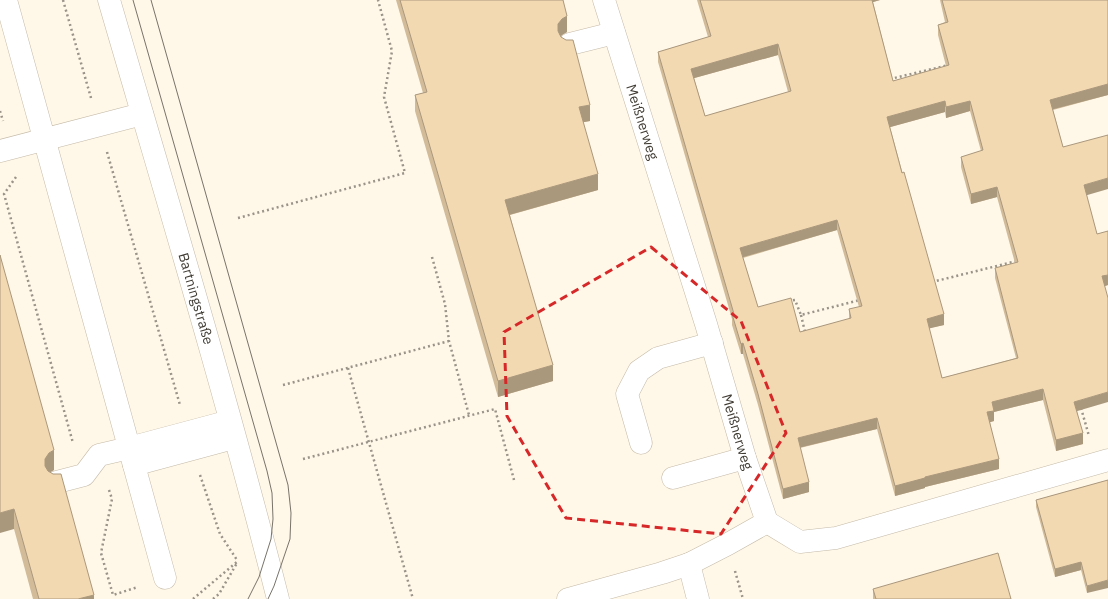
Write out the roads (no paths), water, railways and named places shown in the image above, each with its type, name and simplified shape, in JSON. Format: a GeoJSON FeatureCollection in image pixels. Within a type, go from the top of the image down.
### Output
{"type":"FeatureCollection","features":[{"type":"Feature","properties":{"kind":"street"},"geometry":{"type":"LineString","coordinates":[[6,0],[165,578]]}},
{"type":"Feature","properties":{"kind":"street","name":"Bartningstraße"},"geometry":{"type":"LineString","coordinates":[[109,0],[232,429],[278,599]]}},
{"type":"Feature","properties":{"kind":"street","name":"Meißnerweg"},"geometry":{"type":"LineString","coordinates":[[604,0],[712,343],[745,458],[767,522]]}},
{"type":"Feature","properties":{"kind":"street"},"geometry":{"type":"LineString","coordinates":[[570,44],[614,33]]}},
{"type":"Feature","properties":{"kind":"street"},"geometry":{"type":"LineString","coordinates":[[6,150],[142,114]]}},
{"type":"Feature","properties":{"kind":"street"},"geometry":{"type":"LineString","coordinates":[[641,443],[627,394],[638,371],[658,358],[712,343]]}},
{"type":"Feature","properties":{"kind":"street"},"geometry":{"type":"LineString","coordinates":[[57,482],[84,475],[99,455],[131,457],[232,429]]}},
{"type":"Feature","properties":{"kind":"street"},"geometry":{"type":"LineString","coordinates":[[673,478],[745,458]]}},
{"type":"Feature","properties":{"kind":"street"},"geometry":{"type":"LineString","coordinates":[[568,599],[689,564],[767,522],[800,542],[836,538],[1102,462]]}},
{"type":"Feature","properties":{"kind":"street"},"geometry":{"type":"LineString","coordinates":[[689,564],[698,599]]}},
{"type":"Feature","properties":{"kind":"tram line"},"geometry":{"type":"LineString","coordinates":[[133,0],[272,493],[273,519],[271,539],[259,577],[248,599]]}},
{"type":"Feature","properties":{"kind":"tram line"},"geometry":{"type":"LineString","coordinates":[[151,0],[288,485],[291,513],[290,539],[268,599]]}}]}
